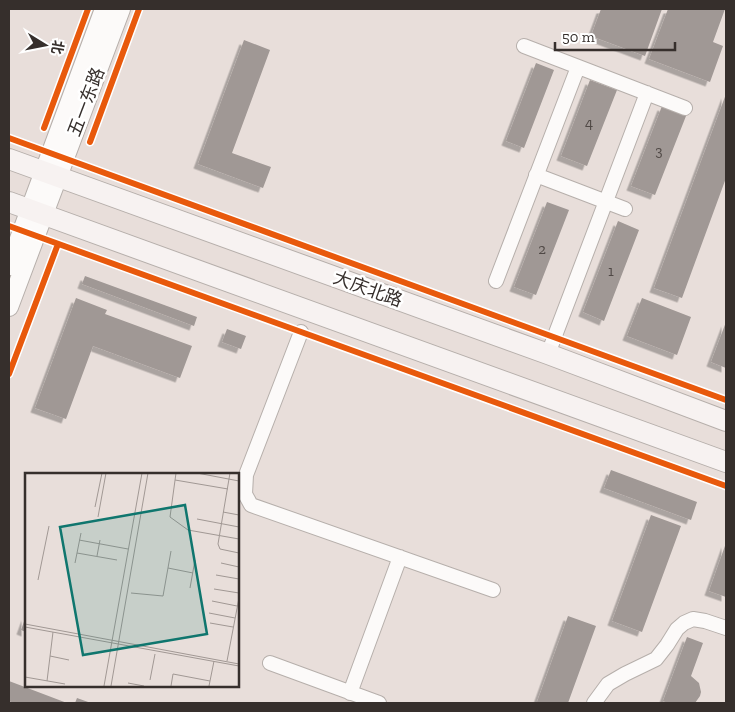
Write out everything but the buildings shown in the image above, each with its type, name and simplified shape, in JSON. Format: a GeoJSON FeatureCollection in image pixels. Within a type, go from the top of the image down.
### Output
{"type":"FeatureCollection","features":[{"type":"Feature","properties":{"kind":"main road","name":"大庆北路"},"geometry":{"type":"LineString","coordinates":[[9,159],[548,354],[726,422]]}},
{"type":"Feature","properties":{"kind":"main road"},"geometry":{"type":"LineString","coordinates":[[9,202],[726,462]]}},
{"type":"Feature","properties":{"kind":"street","name":"五一东路"},"geometry":{"type":"LineString","coordinates":[[51,174],[104,9]]}},
{"type":"Feature","properties":{"kind":"street","name":"五一东路"},"geometry":{"type":"LineString","coordinates":[[9,266],[36,212],[120,9]]}},
{"type":"Feature","properties":{"kind":"street"},"geometry":{"type":"LineString","coordinates":[[524,46],[685,108]]}},
{"type":"Feature","properties":{"kind":"street"},"geometry":{"type":"LineString","coordinates":[[496,280],[578,66]]}},
{"type":"Feature","properties":{"kind":"street"},"geometry":{"type":"LineString","coordinates":[[548,354],[647,93]]}},
{"type":"Feature","properties":{"kind":"street"},"geometry":{"type":"LineString","coordinates":[[536,175],[625,208]]}},
{"type":"Feature","properties":{"kind":"street","name":"五一东路"},"geometry":{"type":"LineString","coordinates":[[9,307],[36,212]]}},
{"type":"Feature","properties":{"kind":"street"},"geometry":{"type":"LineString","coordinates":[[301,332],[246,475],[245,494],[251,505],[493,590]]}},
{"type":"Feature","properties":{"kind":"street"},"geometry":{"type":"LineString","coordinates":[[350,693],[400,557]]}},
{"type":"Feature","properties":{"kind":"street"},"geometry":{"type":"LineString","coordinates":[[594,703],[608,684],[656,660],[676,629],[684,623],[693,619],[726,628]]}},
{"type":"Feature","properties":{"kind":"street"},"geometry":{"type":"LineString","coordinates":[[270,663],[379,703]]}},
{"type":"Feature","properties":{"kind":"cycle path"},"geometry":{"type":"LineString","coordinates":[[44,128],[88,9]]}},
{"type":"Feature","properties":{"kind":"cycle path"},"geometry":{"type":"LineString","coordinates":[[90,142],[139,9]]}},
{"type":"Feature","properties":{"kind":"cycle path"},"geometry":{"type":"LineString","coordinates":[[9,138],[726,400]]}},
{"type":"Feature","properties":{"kind":"cycle path"},"geometry":{"type":"LineString","coordinates":[[9,226],[726,486]]}},
{"type":"Feature","properties":{"kind":"cycle path"},"geometry":{"type":"LineString","coordinates":[[9,374],[58,244]]}}]}
